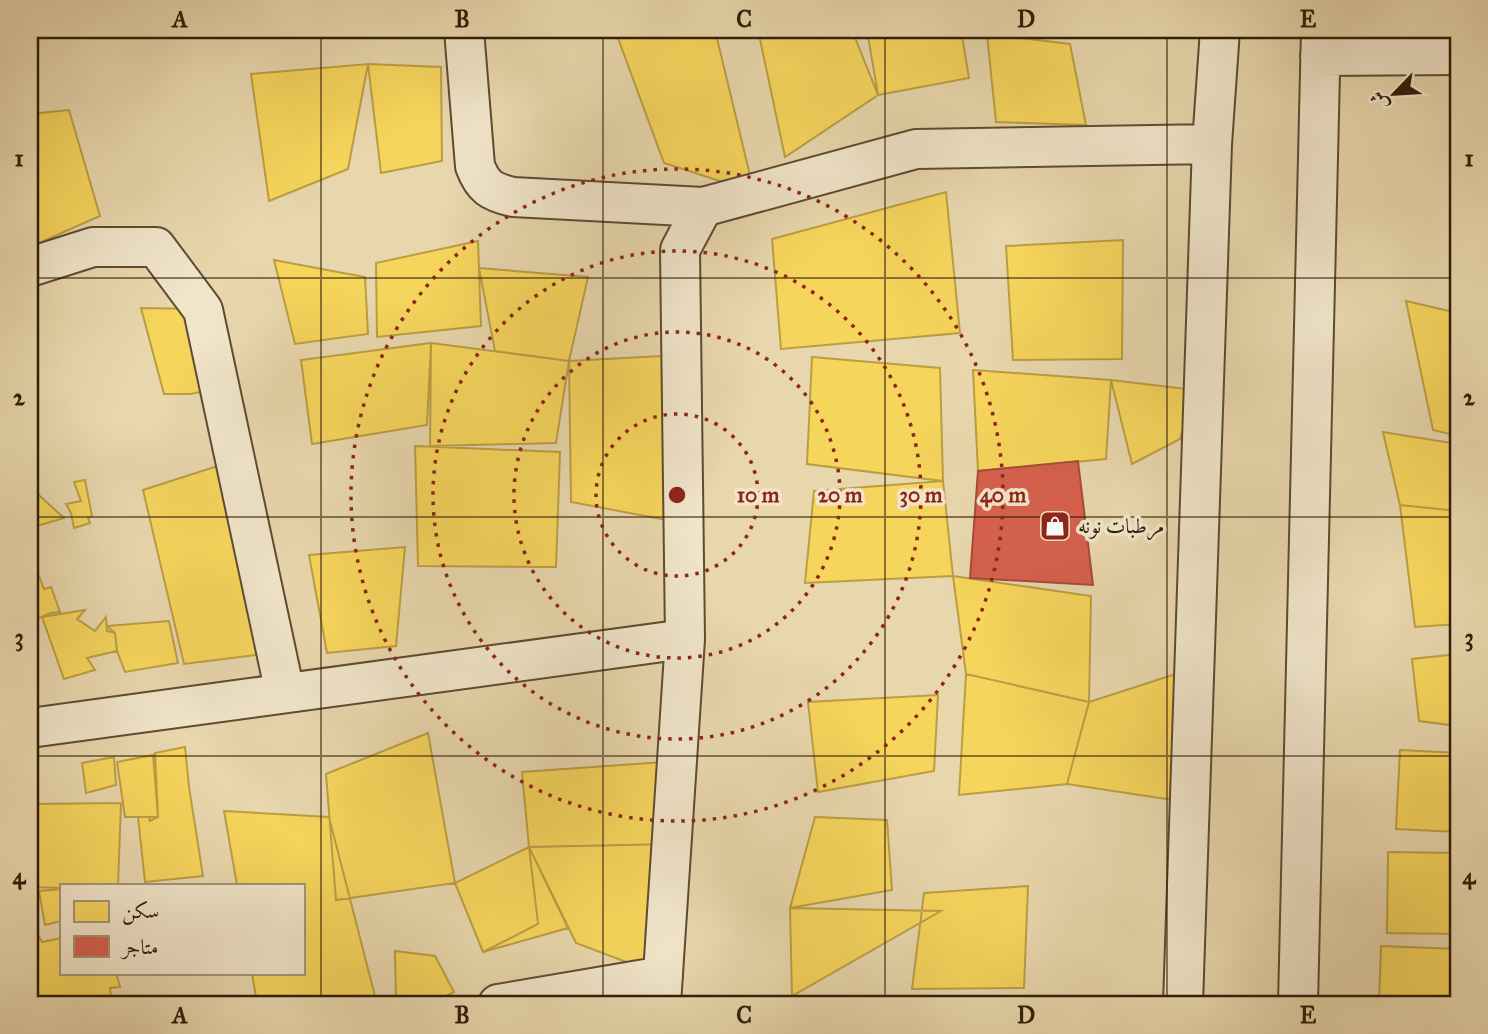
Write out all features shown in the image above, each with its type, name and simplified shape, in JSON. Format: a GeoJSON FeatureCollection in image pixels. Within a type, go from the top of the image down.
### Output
{"type":"FeatureCollection","features":[{"type":"Feature","properties":{"kind":"street"},"geometry":{"type":"LineString","coordinates":[[464,30],[475,166],[480,180],[494,193],[513,197],[703,207],[916,149],[1212,144]]}},
{"type":"Feature","properties":{"kind":"street"},"geometry":{"type":"LineString","coordinates":[[1183,1004],[1212,144],[1220,30]]}},
{"type":"Feature","properties":{"kind":"street"},"geometry":{"type":"LineString","coordinates":[[1298,1004],[1320,43],[1458,55]]}},
{"type":"Feature","properties":{"kind":"street"},"geometry":{"type":"LineString","coordinates":[[498,1004],[662,990],[685,639],[680,250],[703,207]]}},
{"type":"Feature","properties":{"kind":"street"},"geometry":{"type":"LineString","coordinates":[[30,267],[93,247],[156,247],[203,310],[285,693]]}},
{"type":"Feature","properties":{"kind":"street"},"geometry":{"type":"LineString","coordinates":[[30,728],[685,639]]}},
{"type":"Feature","properties":{"kind":"building: سكن"},"geometry":{"type":"Polygon","coordinates":[[[615,30],[715,30],[754,192],[664,163],[615,30]]]}},
{"type":"Feature","properties":{"kind":"building: سكن"},"geometry":{"type":"Polygon","coordinates":[[[758,30],[852,30],[878,95],[785,157],[758,30]]]}},
{"type":"Feature","properties":{"kind":"building: سكن"},"geometry":{"type":"Polygon","coordinates":[[[867,30],[961,30],[969,78],[878,95],[867,30]]]}},
{"type":"Feature","properties":{"kind":"building: سكن"},"geometry":{"type":"Polygon","coordinates":[[[987,34],[1070,44],[1086,125],[996,122],[987,34]]]}},
{"type":"Feature","properties":{"kind":"building: سكن"},"geometry":{"type":"Polygon","coordinates":[[[368,64],[441,67],[442,161],[381,173],[368,64]]]}},
{"type":"Feature","properties":{"kind":"building: سكن"},"geometry":{"type":"Polygon","coordinates":[[[368,64],[348,169],[269,201],[251,74],[368,64]]]}},
{"type":"Feature","properties":{"kind":"building: سكن"},"geometry":{"type":"Polygon","coordinates":[[[69,110],[100,216],[30,247],[30,114],[69,110]]]}},
{"type":"Feature","properties":{"kind":"building: سكن"},"geometry":{"type":"Polygon","coordinates":[[[946,192],[960,333],[781,349],[772,239],[946,192]]]}},
{"type":"Feature","properties":{"kind":"building: سكن"},"geometry":{"type":"Polygon","coordinates":[[[1123,240],[1122,359],[1013,360],[1006,246],[1123,240]]]}},
{"type":"Feature","properties":{"kind":"building: سكن"},"geometry":{"type":"Polygon","coordinates":[[[478,241],[481,326],[377,337],[376,263],[478,241]]]}},
{"type":"Feature","properties":{"kind":"building: سكن"},"geometry":{"type":"Polygon","coordinates":[[[274,260],[365,277],[368,334],[295,344],[274,260]]]}},
{"type":"Feature","properties":{"kind":"building: سكن"},"geometry":{"type":"Polygon","coordinates":[[[479,268],[588,277],[569,361],[495,351],[479,268]]]}},
{"type":"Feature","properties":{"kind":"building: سكن"},"geometry":{"type":"Polygon","coordinates":[[[1406,301],[1458,313],[1458,436],[1433,430],[1406,301]]]}},
{"type":"Feature","properties":{"kind":"building: سكن"},"geometry":{"type":"Polygon","coordinates":[[[141,308],[194,309],[211,390],[190,394],[164,394],[141,308]]]}},
{"type":"Feature","properties":{"kind":"building: سكن"},"geometry":{"type":"Polygon","coordinates":[[[431,343],[427,425],[312,444],[301,360],[431,343]]]}},
{"type":"Feature","properties":{"kind":"building: سكن"},"geometry":{"type":"Polygon","coordinates":[[[431,343],[569,361],[556,443],[430,446],[431,343]]]}},
{"type":"Feature","properties":{"kind":"building: سكن"},"geometry":{"type":"Polygon","coordinates":[[[681,355],[672,521],[571,502],[569,361],[681,355]]]}},
{"type":"Feature","properties":{"kind":"building: سكن"},"geometry":{"type":"Polygon","coordinates":[[[812,357],[940,368],[943,481],[807,464],[812,357]]]}},
{"type":"Feature","properties":{"kind":"building: سكن"},"geometry":{"type":"Polygon","coordinates":[[[973,370],[1111,380],[1106,459],[978,471],[973,370]]]}},
{"type":"Feature","properties":{"kind":"building: سكن"},"geometry":{"type":"Polygon","coordinates":[[[1111,380],[1195,390],[1180,439],[1132,464],[1111,380]]]}},
{"type":"Feature","properties":{"kind":"building: سكن"},"geometry":{"type":"Polygon","coordinates":[[[1383,432],[1458,444],[1458,511],[1400,505],[1383,432]]]}},
{"type":"Feature","properties":{"kind":"building: سكن"},"geometry":{"type":"Polygon","coordinates":[[[415,446],[560,452],[556,567],[418,566],[415,446]]]}},
{"type":"Feature","properties":{"kind":"building: سكن"},"geometry":{"type":"Polygon","coordinates":[[[230,462],[271,653],[184,664],[143,490],[230,462]]]}},
{"type":"Feature","properties":{"kind":"building: سكن"},"geometry":{"type":"Polygon","coordinates":[[[85,480],[92,516],[88,518],[90,523],[74,528],[66,504],[81,501],[74,482],[85,480]]]}},
{"type":"Feature","properties":{"kind":"building: سكن"},"geometry":{"type":"Polygon","coordinates":[[[943,481],[953,576],[805,583],[814,491],[943,481]]]}},
{"type":"Feature","properties":{"kind":"building: سكن"},"geometry":{"type":"Polygon","coordinates":[[[30,487],[64,518],[30,528],[30,487]]]}},
{"type":"Feature","properties":{"kind":"building: سكن"},"geometry":{"type":"Polygon","coordinates":[[[1400,505],[1458,511],[1458,624],[1415,627],[1400,505]]]}},
{"type":"Feature","properties":{"kind":"building: سكن"},"geometry":{"type":"Polygon","coordinates":[[[405,547],[396,646],[327,653],[309,555],[405,547]]]}},
{"type":"Feature","properties":{"kind":"building: سكن"},"geometry":{"type":"Polygon","coordinates":[[[39,576],[44,589],[51,587],[60,612],[39,618],[30,583],[39,576]]]}},
{"type":"Feature","properties":{"kind":"building: سكن"},"geometry":{"type":"Polygon","coordinates":[[[953,576],[1091,596],[1089,702],[966,674],[953,576]]]}},
{"type":"Feature","properties":{"kind":"building: سكن"},"geometry":{"type":"Polygon","coordinates":[[[85,610],[77,619],[95,631],[106,617],[107,631],[115,633],[117,651],[87,658],[95,670],[64,679],[42,617],[85,610]]]}},
{"type":"Feature","properties":{"kind":"building: سكن"},"geometry":{"type":"Polygon","coordinates":[[[169,621],[178,663],[125,672],[117,651],[115,633],[107,626],[169,621]]]}},
{"type":"Feature","properties":{"kind":"building: سكن"},"geometry":{"type":"Polygon","coordinates":[[[1458,654],[1458,726],[1419,721],[1412,659],[1458,654]]]}},
{"type":"Feature","properties":{"kind":"building: سكن"},"geometry":{"type":"Polygon","coordinates":[[[1182,672],[1180,801],[1067,784],[1089,702],[1182,672]]]}},
{"type":"Feature","properties":{"kind":"building: سكن"},"geometry":{"type":"Polygon","coordinates":[[[966,674],[1089,702],[1067,784],[959,795],[966,674]]]}},
{"type":"Feature","properties":{"kind":"building: سكن"},"geometry":{"type":"Polygon","coordinates":[[[938,695],[934,771],[818,792],[808,702],[938,695]]]}},
{"type":"Feature","properties":{"kind":"building: سكن"},"geometry":{"type":"Polygon","coordinates":[[[428,733],[455,883],[336,900],[326,774],[428,733]]]}},
{"type":"Feature","properties":{"kind":"building: سكن"},"geometry":{"type":"Polygon","coordinates":[[[185,747],[203,876],[145,882],[138,817],[149,817],[150,821],[158,817],[155,753],[185,747]]]}},
{"type":"Feature","properties":{"kind":"building: سكن"},"geometry":{"type":"Polygon","coordinates":[[[1400,750],[1458,753],[1458,832],[1396,829],[1400,750]]]}},
{"type":"Feature","properties":{"kind":"building: سكن"},"geometry":{"type":"Polygon","coordinates":[[[153,755],[158,817],[125,817],[117,762],[153,755]]]}},
{"type":"Feature","properties":{"kind":"building: سكن"},"geometry":{"type":"Polygon","coordinates":[[[114,757],[116,785],[86,793],[82,763],[114,757]]]}},
{"type":"Feature","properties":{"kind":"building: سكن"},"geometry":{"type":"Polygon","coordinates":[[[678,761],[672,844],[529,847],[522,772],[678,761]]]}},
{"type":"Feature","properties":{"kind":"building: سكن"},"geometry":{"type":"Polygon","coordinates":[[[121,803],[118,884],[30,887],[30,804],[121,803]]]}},
{"type":"Feature","properties":{"kind":"building: سكن"},"geometry":{"type":"Polygon","coordinates":[[[224,811],[329,817],[377,1004],[257,1004],[252,974],[304,974],[304,884],[237,884],[224,811]]]}},
{"type":"Feature","properties":{"kind":"building: سكن"},"geometry":{"type":"Polygon","coordinates":[[[815,817],[887,820],[892,890],[790,908],[815,817]]]}},
{"type":"Feature","properties":{"kind":"building: سكن"},"geometry":{"type":"Polygon","coordinates":[[[672,844],[663,976],[576,943],[529,847],[672,844]]]}},
{"type":"Feature","properties":{"kind":"building: سكن"},"geometry":{"type":"Polygon","coordinates":[[[529,847],[538,924],[483,952],[455,883],[529,847]]]}},
{"type":"Feature","properties":{"kind":"building: سكن"},"geometry":{"type":"Polygon","coordinates":[[[529,847],[568,928],[483,952],[455,883],[529,847]]]}},
{"type":"Feature","properties":{"kind":"building: سكن"},"geometry":{"type":"Polygon","coordinates":[[[1388,852],[1458,853],[1458,934],[1387,933],[1388,852]]]}},
{"type":"Feature","properties":{"kind":"building: سكن"},"geometry":{"type":"Polygon","coordinates":[[[1028,886],[1024,988],[912,989],[924,893],[1028,886]]]}},
{"type":"Feature","properties":{"kind":"building: سكن"},"geometry":{"type":"Polygon","coordinates":[[[60,889],[60,921],[45,925],[39,891],[60,889]]]}},
{"type":"Feature","properties":{"kind":"building: سكن"},"geometry":{"type":"Polygon","coordinates":[[[790,908],[941,911],[792,996],[790,908]]]}},
{"type":"Feature","properties":{"kind":"building: سكن"},"geometry":{"type":"Polygon","coordinates":[[[38,935],[42,942],[60,938],[60,974],[116,974],[120,987],[110,988],[111,997],[118,998],[119,1004],[33,1004],[30,937],[38,935]]]}},
{"type":"Feature","properties":{"kind":"building: سكن"},"geometry":{"type":"Polygon","coordinates":[[[1381,946],[1458,949],[1458,1004],[1379,1004],[1381,946]]]}},
{"type":"Feature","properties":{"kind":"building: سكن"},"geometry":{"type":"Polygon","coordinates":[[[395,951],[435,956],[454,992],[430,1004],[396,1004],[395,951]]]}},
{"type":"Feature","properties":{"kind":"building: متاجر"},"geometry":{"type":"Polygon","coordinates":[[[1078,461],[1093,585],[970,578],[978,471],[1078,461]]]}},
{"type":"Feature","properties":{"kind":"place","name":"مرطبات نونه"},"geometry":{"type":"Point","coordinates":[1055,526]}}]}
